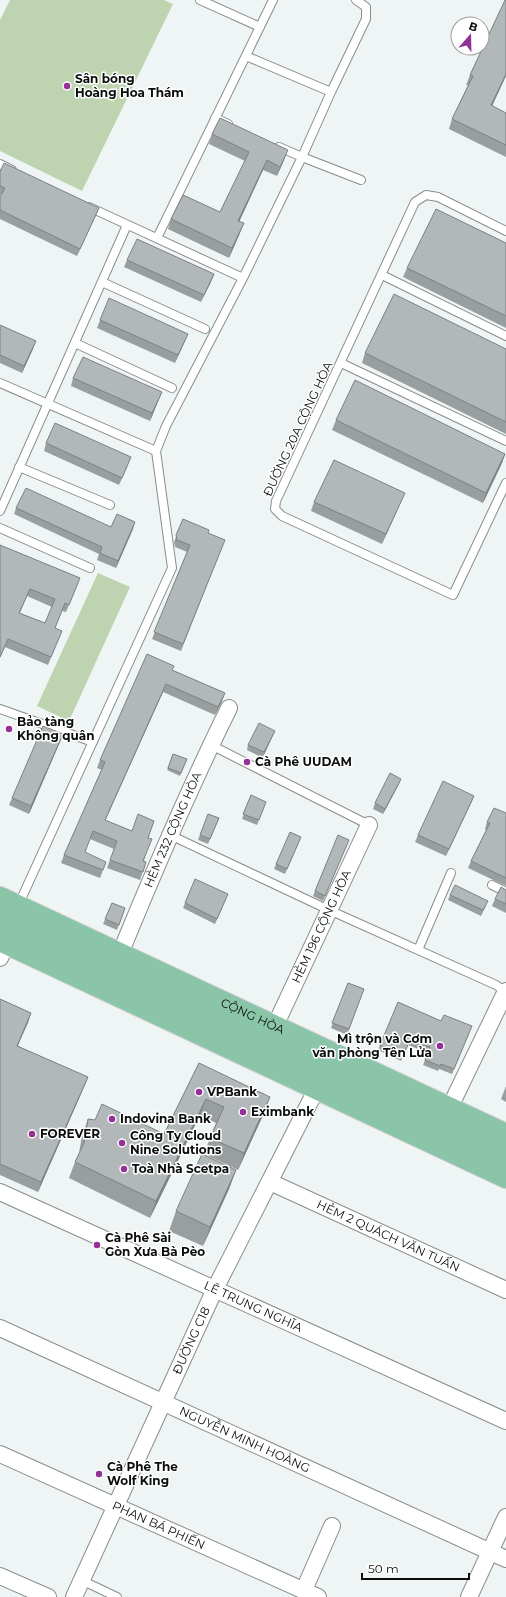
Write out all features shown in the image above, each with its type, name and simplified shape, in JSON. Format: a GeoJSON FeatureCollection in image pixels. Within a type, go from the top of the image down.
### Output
{"type":"FeatureCollection","features":[{"type":"Feature","properties":{"kind":"main road","name":"CỘNG HÒA"},"geometry":{"type":"LineString","coordinates":[[5,927],[120,954],[274,1028],[506,1135]]}},
{"type":"Feature","properties":{"kind":"main road","name":"CỘNG HÒA"},"geometry":{"type":"LineString","coordinates":[[5,927],[506,1156]]}},
{"type":"Feature","properties":{"kind":"main road"},"geometry":{"type":"LineString","coordinates":[[5,927],[317,1088],[506,1177]]}},
{"type":"Feature","properties":{"kind":"street","name":"HẺM 232 CỘNG HÒA"},"geometry":{"type":"LineString","coordinates":[[120,954],[170,835],[229,708]]}},
{"type":"Feature","properties":{"kind":"street","name":"HẺM 196 CỘNG HÒA"},"geometry":{"type":"LineString","coordinates":[[274,1028],[369,825]]}},
{"type":"Feature","properties":{"kind":"street"},"geometry":{"type":"LineString","coordinates":[[449,1109],[506,991]]}},
{"type":"Feature","properties":{"kind":"street","name":"ĐƯỜNG C18"},"geometry":{"type":"LineString","coordinates":[[74,1597],[215,1289],[317,1088]]}},
{"type":"Feature","properties":{"kind":"street","name":"HẺM 2 QUÁCH VĂN TUẤN"},"geometry":{"type":"LineString","coordinates":[[270,1182],[506,1290]]}},
{"type":"Feature","properties":{"kind":"street","name":"LÊ TRUNG NGHĨA"},"geometry":{"type":"LineString","coordinates":[[0,1192],[506,1421]]}},
{"type":"Feature","properties":{"kind":"street","name":"NGUYỄN MINH HOÀNG"},"geometry":{"type":"LineString","coordinates":[[0,1328],[506,1559]]}},
{"type":"Feature","properties":{"kind":"street","name":"PHAN BÁ PHIẾN"},"geometry":{"type":"LineString","coordinates":[[0,1454],[318,1597]]}},
{"type":"Feature","properties":{"kind":"street"},"geometry":{"type":"LineString","coordinates":[[469,1597],[506,1517]]}},
{"type":"Feature","properties":{"kind":"street"},"geometry":{"type":"LineString","coordinates":[[304,1590],[332,1526]]}},
{"type":"Feature","properties":{"kind":"street"},"geometry":{"type":"LineString","coordinates":[[0,1576],[48,1597]]}},
{"type":"Feature","properties":{"kind":"lane"},"geometry":{"type":"LineString","coordinates":[[200,0],[260,27]]}},
{"type":"Feature","properties":{"kind":"lane"},"geometry":{"type":"LineString","coordinates":[[157,238],[273,0]]}},
{"type":"Feature","properties":{"kind":"lane"},"geometry":{"type":"LineString","coordinates":[[5,927],[172,568],[156,451],[166,426],[243,278],[302,157],[366,19],[366,7],[356,0]]}},
{"type":"Feature","properties":{"kind":"lane"},"geometry":{"type":"LineString","coordinates":[[246,56],[331,92]]}},
{"type":"Feature","properties":{"kind":"lane"},"geometry":{"type":"LineString","coordinates":[[216,118],[237,128]]}},
{"type":"Feature","properties":{"kind":"lane"},"geometry":{"type":"LineString","coordinates":[[273,144],[361,180]]}},
{"type":"Feature","properties":{"kind":"lane"},"geometry":{"type":"LineString","coordinates":[[0,164],[21,174]]}},
{"type":"Feature","properties":{"kind":"lane","name":"ĐƯỜNG 20A CỘNG HÒA"},"geometry":{"type":"LineString","coordinates":[[506,231],[438,197],[426,195],[415,202],[276,501],[275,509],[282,516],[453,595],[506,483]]}},
{"type":"Feature","properties":{"kind":"lane"},"geometry":{"type":"LineString","coordinates":[[85,205],[243,278]]}},
{"type":"Feature","properties":{"kind":"lane"},"geometry":{"type":"LineString","coordinates":[[0,511],[127,225]]}},
{"type":"Feature","properties":{"kind":"lane"},"geometry":{"type":"LineString","coordinates":[[382,275],[506,336]]}},
{"type":"Feature","properties":{"kind":"lane"},"geometry":{"type":"LineString","coordinates":[[102,282],[205,329]]}},
{"type":"Feature","properties":{"kind":"lane"},"geometry":{"type":"LineString","coordinates":[[75,343],[172,388]]}},
{"type":"Feature","properties":{"kind":"lane"},"geometry":{"type":"LineString","coordinates":[[341,362],[506,442]]}},
{"type":"Feature","properties":{"kind":"lane"},"geometry":{"type":"LineString","coordinates":[[0,383],[156,451]]}},
{"type":"Feature","properties":{"kind":"lane"},"geometry":{"type":"LineString","coordinates":[[19,467],[110,505]]}},
{"type":"Feature","properties":{"kind":"lane"},"geometry":{"type":"LineString","coordinates":[[0,528],[90,568]]}},
{"type":"Feature","properties":{"kind":"lane"},"geometry":{"type":"LineString","coordinates":[[0,709],[92,742]]}},
{"type":"Feature","properties":{"kind":"lane"},"geometry":{"type":"LineString","coordinates":[[211,746],[369,825]]}},
{"type":"Feature","properties":{"kind":"lane"},"geometry":{"type":"LineString","coordinates":[[170,835],[329,910],[496,984],[506,991]]}},
{"type":"Feature","properties":{"kind":"lane"},"geometry":{"type":"LineString","coordinates":[[418,950],[451,873]]}},
{"type":"Feature","properties":{"kind":"lane"},"geometry":{"type":"LineString","coordinates":[[492,885],[506,892]]}},
{"type":"Feature","properties":{"kind":"lane"},"geometry":{"type":"LineString","coordinates":[[81,1580],[117,1597]]}},
{"type":"Feature","properties":{"kind":"green space","name":"Sân bóng Hoàng Hoa Thám"},"geometry":{"type":"Polygon","coordinates":[[[10,0],[164,0],[173,4],[82,191],[0,151],[0,20],[10,0]]]}},
{"type":"Feature","properties":{"kind":"green space"},"geometry":{"type":"Polygon","coordinates":[[[98,573],[130,587],[69,721],[37,706],[98,573]]]}},
{"type":"Feature","properties":{"kind":"building"},"geometry":{"type":"Polygon","coordinates":[[[506,0],[506,74],[491,105],[506,113],[506,145],[452,119],[473,76],[470,75],[479,56],[490,56],[490,32],[506,0]]]}},
{"type":"Feature","properties":{"kind":"building"},"geometry":{"type":"Polygon","coordinates":[[[220,118],[288,150],[280,167],[267,160],[238,221],[244,223],[232,248],[171,219],[183,195],[220,212],[249,152],[212,134],[220,118]]]}},
{"type":"Feature","properties":{"kind":"building"},"geometry":{"type":"Polygon","coordinates":[[[4,163],[99,208],[80,249],[0,210],[0,197],[5,188],[0,186],[0,172],[4,163]]]}},
{"type":"Feature","properties":{"kind":"building"},"geometry":{"type":"Polygon","coordinates":[[[436,209],[506,243],[506,316],[407,268],[436,209]]]}},
{"type":"Feature","properties":{"kind":"building"},"geometry":{"type":"Polygon","coordinates":[[[137,239],[214,274],[204,295],[127,260],[137,239]]]}},
{"type":"Feature","properties":{"kind":"building"},"geometry":{"type":"Polygon","coordinates":[[[394,294],[506,349],[506,422],[365,353],[394,294]]]}},
{"type":"Feature","properties":{"kind":"building"},"geometry":{"type":"Polygon","coordinates":[[[109,298],[188,334],[178,355],[100,320],[109,298]]]}},
{"type":"Feature","properties":{"kind":"building"},"geometry":{"type":"Polygon","coordinates":[[[0,325],[36,341],[24,366],[0,355],[0,325]]]}},
{"type":"Feature","properties":{"kind":"building"},"geometry":{"type":"Polygon","coordinates":[[[83,357],[162,392],[152,413],[73,378],[83,357]]]}},
{"type":"Feature","properties":{"kind":"building"},"geometry":{"type":"Polygon","coordinates":[[[355,380],[505,454],[486,493],[336,420],[355,380]]]}},
{"type":"Feature","properties":{"kind":"building"},"geometry":{"type":"Polygon","coordinates":[[[55,423],[131,457],[122,478],[46,443],[55,423]]]}},
{"type":"Feature","properties":{"kind":"building"},"geometry":{"type":"Polygon","coordinates":[[[334,460],[405,493],[386,534],[314,502],[334,460]]]}},
{"type":"Feature","properties":{"kind":"building"},"geometry":{"type":"Polygon","coordinates":[[[26,488],[111,527],[117,514],[135,522],[118,561],[100,553],[102,547],[16,508],[26,488]]]}},
{"type":"Feature","properties":{"kind":"building"},"geometry":{"type":"Polygon","coordinates":[[[183,519],[209,530],[208,533],[225,540],[183,644],[154,632],[190,545],[177,540],[176,535],[183,519]]]}},
{"type":"Feature","properties":{"kind":"building"},"geometry":{"type":"Polygon","coordinates":[[[0,545],[80,578],[69,605],[65,603],[55,628],[62,631],[51,657],[8,639],[0,657],[0,545]],[[30,589],[19,613],[45,623],[55,599],[30,589]]]}},
{"type":"Feature","properties":{"kind":"building"},"geometry":{"type":"Polygon","coordinates":[[[147,654],[174,666],[172,670],[225,693],[218,707],[166,684],[105,820],[132,831],[138,814],[154,821],[148,838],[152,839],[143,861],[146,862],[143,872],[110,860],[117,841],[93,831],[85,852],[106,862],[103,870],[64,855],[105,762],[100,760],[147,654]]]}},
{"type":"Feature","properties":{"kind":"building"},"geometry":{"type":"Polygon","coordinates":[[[259,723],[275,731],[264,752],[248,745],[259,723]]]}},
{"type":"Feature","properties":{"kind":"building"},"geometry":{"type":"Polygon","coordinates":[[[43,726],[63,734],[31,806],[12,798],[43,726]]]}},
{"type":"Feature","properties":{"kind":"building"},"geometry":{"type":"Polygon","coordinates":[[[173,754],[187,759],[181,773],[168,768],[173,754]]]}},
{"type":"Feature","properties":{"kind":"building"},"geometry":{"type":"Polygon","coordinates":[[[390,773],[401,779],[385,809],[375,803],[390,773]]]}},
{"type":"Feature","properties":{"kind":"building"},"geometry":{"type":"Polygon","coordinates":[[[443,781],[474,796],[449,849],[418,835],[443,781]]]}},
{"type":"Feature","properties":{"kind":"building"},"geometry":{"type":"Polygon","coordinates":[[[251,795],[266,802],[259,820],[243,814],[251,795]]]}},
{"type":"Feature","properties":{"kind":"building"},"geometry":{"type":"Polygon","coordinates":[[[494,808],[506,813],[506,878],[471,861],[490,823],[487,822],[494,808]]]}},
{"type":"Feature","properties":{"kind":"building"},"geometry":{"type":"Polygon","coordinates":[[[208,814],[219,818],[210,839],[200,835],[208,814]]]}},
{"type":"Feature","properties":{"kind":"building"},"geometry":{"type":"Polygon","coordinates":[[[290,832],[301,837],[287,869],[276,864],[290,832]]]}},
{"type":"Feature","properties":{"kind":"building"},"geometry":{"type":"Polygon","coordinates":[[[338,835],[349,840],[325,896],[315,891],[338,835]]]}},
{"type":"Feature","properties":{"kind":"building"},"geometry":{"type":"Polygon","coordinates":[[[195,879],[228,894],[217,919],[185,903],[195,879]]]}},
{"type":"Feature","properties":{"kind":"building"},"geometry":{"type":"Polygon","coordinates":[[[455,885],[488,901],[483,910],[450,895],[455,885]]]}},
{"type":"Feature","properties":{"kind":"building"},"geometry":{"type":"Polygon","coordinates":[[[501,887],[506,890],[506,904],[495,899],[501,887]]]}},
{"type":"Feature","properties":{"kind":"building"},"geometry":{"type":"Polygon","coordinates":[[[112,903],[125,908],[119,925],[105,919],[112,903]]]}},
{"type":"Feature","properties":{"kind":"building"},"geometry":{"type":"Polygon","coordinates":[[[348,983],[364,989],[349,1029],[332,1023],[348,983]]]}},
{"type":"Feature","properties":{"kind":"building","name":"FOREVER"},"geometry":{"type":"Polygon","coordinates":[[[0,999],[31,1013],[17,1046],[88,1077],[41,1182],[0,1164],[0,999]]]}},
{"type":"Feature","properties":{"kind":"building"},"geometry":{"type":"Polygon","coordinates":[[[398,1002],[441,1021],[444,1015],[472,1026],[454,1069],[441,1064],[440,1066],[425,1060],[430,1047],[410,1040],[403,1056],[380,1045],[398,1002]]]}},
{"type":"Feature","properties":{"kind":"building"},"geometry":{"type":"Polygon","coordinates":[[[199,1063],[270,1097],[244,1153],[210,1138],[224,1107],[206,1099],[156,1201],[75,1162],[84,1143],[88,1119],[95,1120],[102,1104],[164,1134],[199,1063]]]}},
{"type":"Feature","properties":{"kind":"building"},"geometry":{"type":"Polygon","coordinates":[[[202,1154],[236,1170],[210,1227],[176,1211],[202,1154]]]}},
{"type":"Feature","properties":{"kind":"place","name":"Sân bóng Hoàng Hoa Thám"},"geometry":{"type":"Point","coordinates":[67,86]}},
{"type":"Feature","properties":{"kind":"place","name":"Bảo tàng Không quân"},"geometry":{"type":"Point","coordinates":[9,729]}},
{"type":"Feature","properties":{"kind":"place","name":"Cà Phê UUDAM"},"geometry":{"type":"Point","coordinates":[247,762]}},
{"type":"Feature","properties":{"kind":"place","name":"Mì trộn và Cơm văn phòng Tên Lửa"},"geometry":{"type":"Point","coordinates":[440,1046]}},
{"type":"Feature","properties":{"kind":"place","name":"VPBank"},"geometry":{"type":"Point","coordinates":[199,1092]}},
{"type":"Feature","properties":{"kind":"place","name":"Eximbank"},"geometry":{"type":"Point","coordinates":[243,1112]}},
{"type":"Feature","properties":{"kind":"place","name":"Indovina Bank"},"geometry":{"type":"Point","coordinates":[112,1119]}},
{"type":"Feature","properties":{"kind":"place","name":"FOREVER"},"geometry":{"type":"Point","coordinates":[32,1134]}},
{"type":"Feature","properties":{"kind":"place","name":"Công Ty Cloud Nine Solutions"},"geometry":{"type":"Point","coordinates":[122,1143]}},
{"type":"Feature","properties":{"kind":"place","name":"Toà Nhà Scetpa"},"geometry":{"type":"Point","coordinates":[124,1169]}},
{"type":"Feature","properties":{"kind":"place","name":"Cà Phê Sài Gòn Xưa Bà Pèo"},"geometry":{"type":"Point","coordinates":[97,1245]}},
{"type":"Feature","properties":{"kind":"place","name":"Cà Phê The Wolf King"},"geometry":{"type":"Point","coordinates":[99,1474]}}]}
